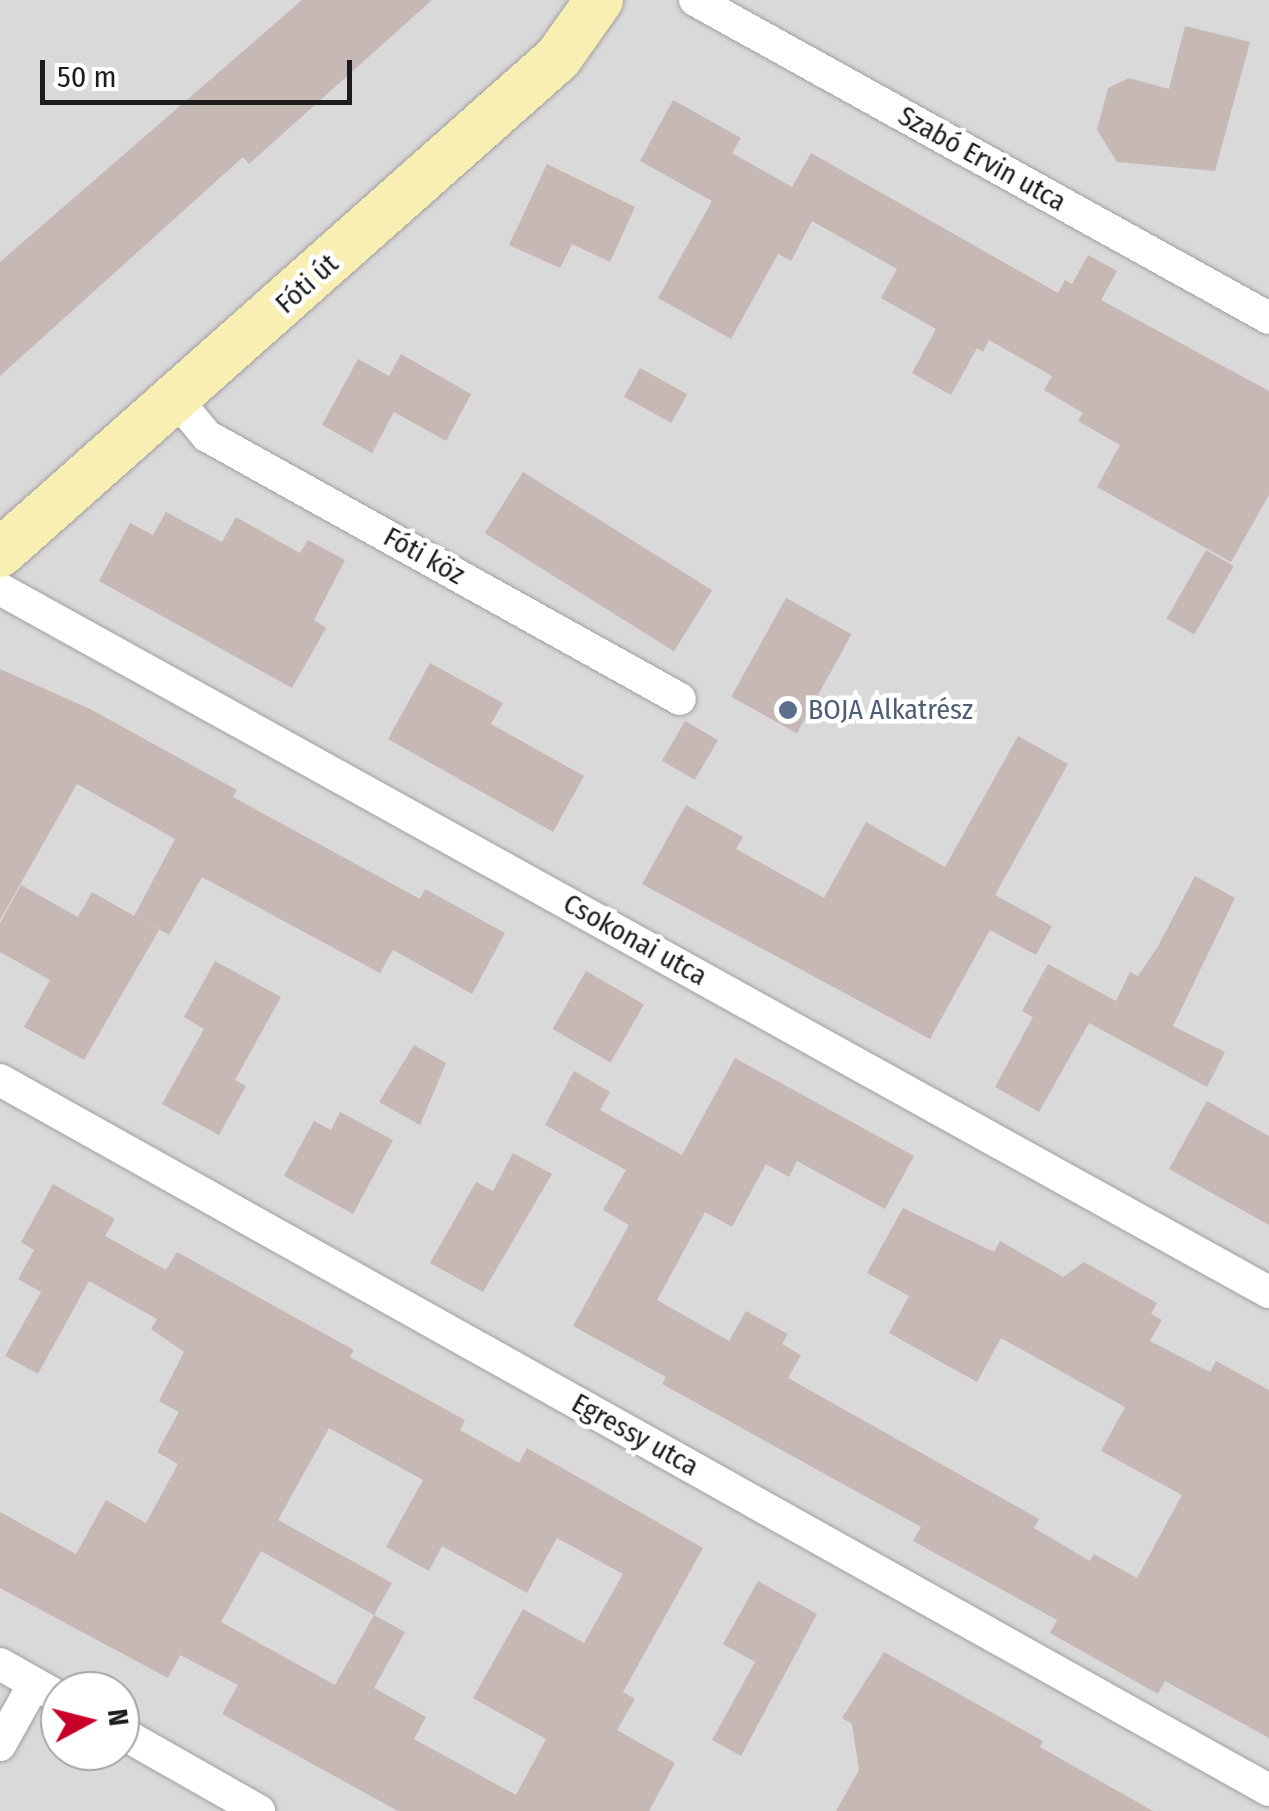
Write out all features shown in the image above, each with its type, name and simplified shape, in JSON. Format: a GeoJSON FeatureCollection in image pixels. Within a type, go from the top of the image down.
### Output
{"type":"FeatureCollection","features":[{"type":"Feature","properties":{"kind":"main road","name":"Fóti út"},"geometry":{"type":"LineString","coordinates":[[0,552],[177,400],[558,58],[599,0]]}},
{"type":"Feature","properties":{"kind":"street","name":"Szabó Ervin utca"},"geometry":{"type":"LineString","coordinates":[[695,0],[1269,318]]}},
{"type":"Feature","properties":{"kind":"street","name":"Fóti köz"},"geometry":{"type":"LineString","coordinates":[[177,400],[207,436],[680,700]]}},
{"type":"Feature","properties":{"kind":"street","name":"Csokonai utca"},"geometry":{"type":"LineString","coordinates":[[0,588],[1269,1292]]}},
{"type":"Feature","properties":{"kind":"street","name":"Egressy utca"},"geometry":{"type":"LineString","coordinates":[[0,1080],[1269,1790]]}},
{"type":"Feature","properties":{"kind":"street"},"geometry":{"type":"LineString","coordinates":[[0,1664],[40,1687]]}},
{"type":"Feature","properties":{"kind":"street"},"geometry":{"type":"LineString","coordinates":[[0,1745],[40,1699]]}},
{"type":"Feature","properties":{"kind":"street"},"geometry":{"type":"LineString","coordinates":[[140,1743],[259,1811]]}},
{"type":"Feature","properties":{"kind":"shaded area"},"geometry":{"type":"Polygon","coordinates":[[[0,0],[1269,0],[1269,1811],[0,1811],[0,0]]]}},
{"type":"Feature","properties":{"kind":"building"},"geometry":{"type":"Polygon","coordinates":[[[302,0],[432,0],[249,164],[243,157],[0,376],[0,262],[302,0]]]}},
{"type":"Feature","properties":{"kind":"building"},"geometry":{"type":"Polygon","coordinates":[[[1185,26],[1250,42],[1215,171],[1117,162],[1097,130],[1108,88],[1129,78],[1169,89],[1185,26]]]}},
{"type":"Feature","properties":{"kind":"building"},"geometry":{"type":"Polygon","coordinates":[[[673,100],[741,138],[732,153],[792,187],[811,153],[1058,293],[1065,280],[1072,284],[1088,255],[1117,271],[1101,300],[1269,391],[1269,495],[1231,562],[1097,487],[1120,445],[1078,421],[1083,413],[1044,390],[1052,376],[989,340],[983,352],[977,348],[951,395],[912,373],[936,329],[881,298],[897,269],[812,221],[791,261],[778,254],[731,339],[658,298],[712,201],[640,161],[673,100]]]}},
{"type":"Feature","properties":{"kind":"building"},"geometry":{"type":"Polygon","coordinates":[[[547,164],[635,207],[610,262],[572,244],[560,268],[509,245],[547,164]]]}},
{"type":"Feature","properties":{"kind":"building"},"geometry":{"type":"Polygon","coordinates":[[[401,354],[471,394],[446,441],[394,412],[372,453],[322,425],[358,359],[389,376],[401,354]]]}},
{"type":"Feature","properties":{"kind":"building"},"geometry":{"type":"Polygon","coordinates":[[[640,368],[687,394],[671,423],[624,397],[640,368]]]}},
{"type":"Feature","properties":{"kind":"building"},"geometry":{"type":"Polygon","coordinates":[[[523,472],[712,590],[674,651],[485,533],[523,472]]]}},
{"type":"Feature","properties":{"kind":"building"},"geometry":{"type":"Polygon","coordinates":[[[166,512],[222,542],[236,517],[300,553],[308,540],[345,560],[314,620],[326,628],[292,688],[99,581],[130,523],[153,535],[166,512]]]}},
{"type":"Feature","properties":{"kind":"building"},"geometry":{"type":"Polygon","coordinates":[[[1206,550],[1234,566],[1194,634],[1166,618],[1206,550]]]}},
{"type":"Feature","properties":{"kind":"building"},"geometry":{"type":"Polygon","coordinates":[[[786,598],[852,634],[797,733],[731,697],[786,598]]]}},
{"type":"Feature","properties":{"kind":"building"},"geometry":{"type":"Polygon","coordinates":[[[430,663],[503,703],[491,724],[584,776],[553,832],[388,739],[430,663]]]}},
{"type":"Feature","properties":{"kind":"building"},"geometry":{"type":"Polygon","coordinates":[[[0,669],[90,709],[237,790],[233,797],[420,899],[425,889],[505,933],[472,994],[393,950],[380,973],[202,877],[169,935],[134,916],[175,839],[77,784],[0,920],[0,669]]]}},
{"type":"Feature","properties":{"kind":"building"},"geometry":{"type":"Polygon","coordinates":[[[685,721],[718,740],[695,780],[662,761],[685,721]]]}},
{"type":"Feature","properties":{"kind":"building"},"geometry":{"type":"Polygon","coordinates":[[[1018,736],[1068,764],[995,895],[1052,926],[1036,955],[990,930],[930,1039],[642,884],[686,805],[743,837],[736,849],[824,898],[866,822],[945,867],[1018,736]]]}},
{"type":"Feature","properties":{"kind":"building"},"geometry":{"type":"Polygon","coordinates":[[[1195,876],[1235,898],[1173,1026],[1225,1052],[1207,1087],[1089,1023],[1039,1112],[995,1087],[1033,1017],[1022,1011],[1048,964],[1116,1001],[1130,972],[1138,976],[1157,948],[1195,876]]]}},
{"type":"Feature","properties":{"kind":"building"},"geometry":{"type":"Polygon","coordinates":[[[21,885],[78,917],[92,892],[159,930],[84,1060],[24,1027],[50,980],[0,952],[0,923],[21,885]]]}},
{"type":"Feature","properties":{"kind":"building"},"geometry":{"type":"Polygon","coordinates":[[[215,961],[281,997],[235,1080],[246,1086],[219,1135],[162,1104],[204,1029],[184,1017],[215,961]]]}},
{"type":"Feature","properties":{"kind":"building"},"geometry":{"type":"Polygon","coordinates":[[[586,971],[644,1004],[611,1063],[553,1029],[586,971]]]}},
{"type":"Feature","properties":{"kind":"building"},"geometry":{"type":"Polygon","coordinates":[[[414,1045],[446,1063],[420,1125],[379,1102],[414,1045]]]}},
{"type":"Feature","properties":{"kind":"building"},"geometry":{"type":"Polygon","coordinates":[[[735,1058],[914,1156],[885,1209],[797,1161],[789,1177],[766,1164],[732,1227],[705,1212],[657,1300],[729,1341],[746,1311],[788,1334],[782,1344],[801,1355],[788,1378],[1039,1519],[1034,1528],[1090,1561],[1094,1554],[1137,1578],[1182,1495],[1101,1451],[1125,1407],[1001,1338],[977,1382],[889,1333],[909,1296],[867,1273],[903,1208],[994,1252],[1000,1241],[1063,1277],[1084,1262],[1157,1303],[1151,1314],[1162,1320],[1150,1341],[1210,1372],[1216,1361],[1269,1390],[1269,1738],[1165,1681],[1158,1694],[1050,1633],[1057,1620],[913,1541],[921,1527],[662,1384],[666,1377],[573,1326],[629,1225],[603,1210],[626,1170],[545,1125],[574,1071],[610,1092],[600,1110],[682,1155],[735,1058]]]}},
{"type":"Feature","properties":{"kind":"building"},"geometry":{"type":"Polygon","coordinates":[[[1207,1101],[1269,1136],[1269,1225],[1169,1169],[1207,1101]]]}},
{"type":"Feature","properties":{"kind":"building"},"geometry":{"type":"Polygon","coordinates":[[[340,1112],[393,1140],[353,1214],[284,1176],[314,1121],[331,1130],[340,1112]]]}},
{"type":"Feature","properties":{"kind":"building"},"geometry":{"type":"Polygon","coordinates":[[[513,1153],[552,1174],[483,1292],[430,1263],[476,1182],[493,1191],[513,1153]]]}},
{"type":"Feature","properties":{"kind":"building"},"geometry":{"type":"Polygon","coordinates":[[[53,1184],[115,1219],[105,1236],[166,1270],[177,1252],[354,1350],[350,1357],[465,1420],[460,1430],[519,1463],[527,1448],[703,1548],[623,1692],[635,1699],[617,1730],[675,1763],[649,1811],[398,1811],[222,1714],[238,1685],[180,1655],[168,1678],[0,1588],[0,1512],[76,1554],[106,1500],[146,1523],[178,1464],[157,1452],[179,1412],[159,1401],[184,1352],[151,1329],[157,1319],[89,1281],[38,1374],[5,1356],[41,1292],[18,1279],[34,1250],[21,1242],[53,1184]],[[329,1428],[278,1520],[392,1583],[374,1615],[405,1632],[374,1688],[426,1717],[414,1739],[516,1795],[546,1739],[473,1698],[523,1609],[584,1643],[623,1574],[557,1538],[527,1593],[442,1546],[429,1571],[386,1547],[423,1480],[329,1428]],[[261,1551],[221,1622],[335,1685],[374,1615],[261,1551]]]}},
{"type":"Feature","properties":{"kind":"building"},"geometry":{"type":"Polygon","coordinates":[[[758,1581],[817,1614],[741,1756],[712,1740],[755,1662],[723,1644],[758,1581]]]}},
{"type":"Feature","properties":{"kind":"building"},"geometry":{"type":"Polygon","coordinates":[[[884,1652],[1043,1741],[1040,1747],[1153,1811],[836,1811],[859,1770],[852,1724],[842,1718],[884,1652]]]}},
{"type":"Feature","properties":{"kind":"place","name":"BOJA Alkatrész"},"geometry":{"type":"Point","coordinates":[788,710]}}]}
